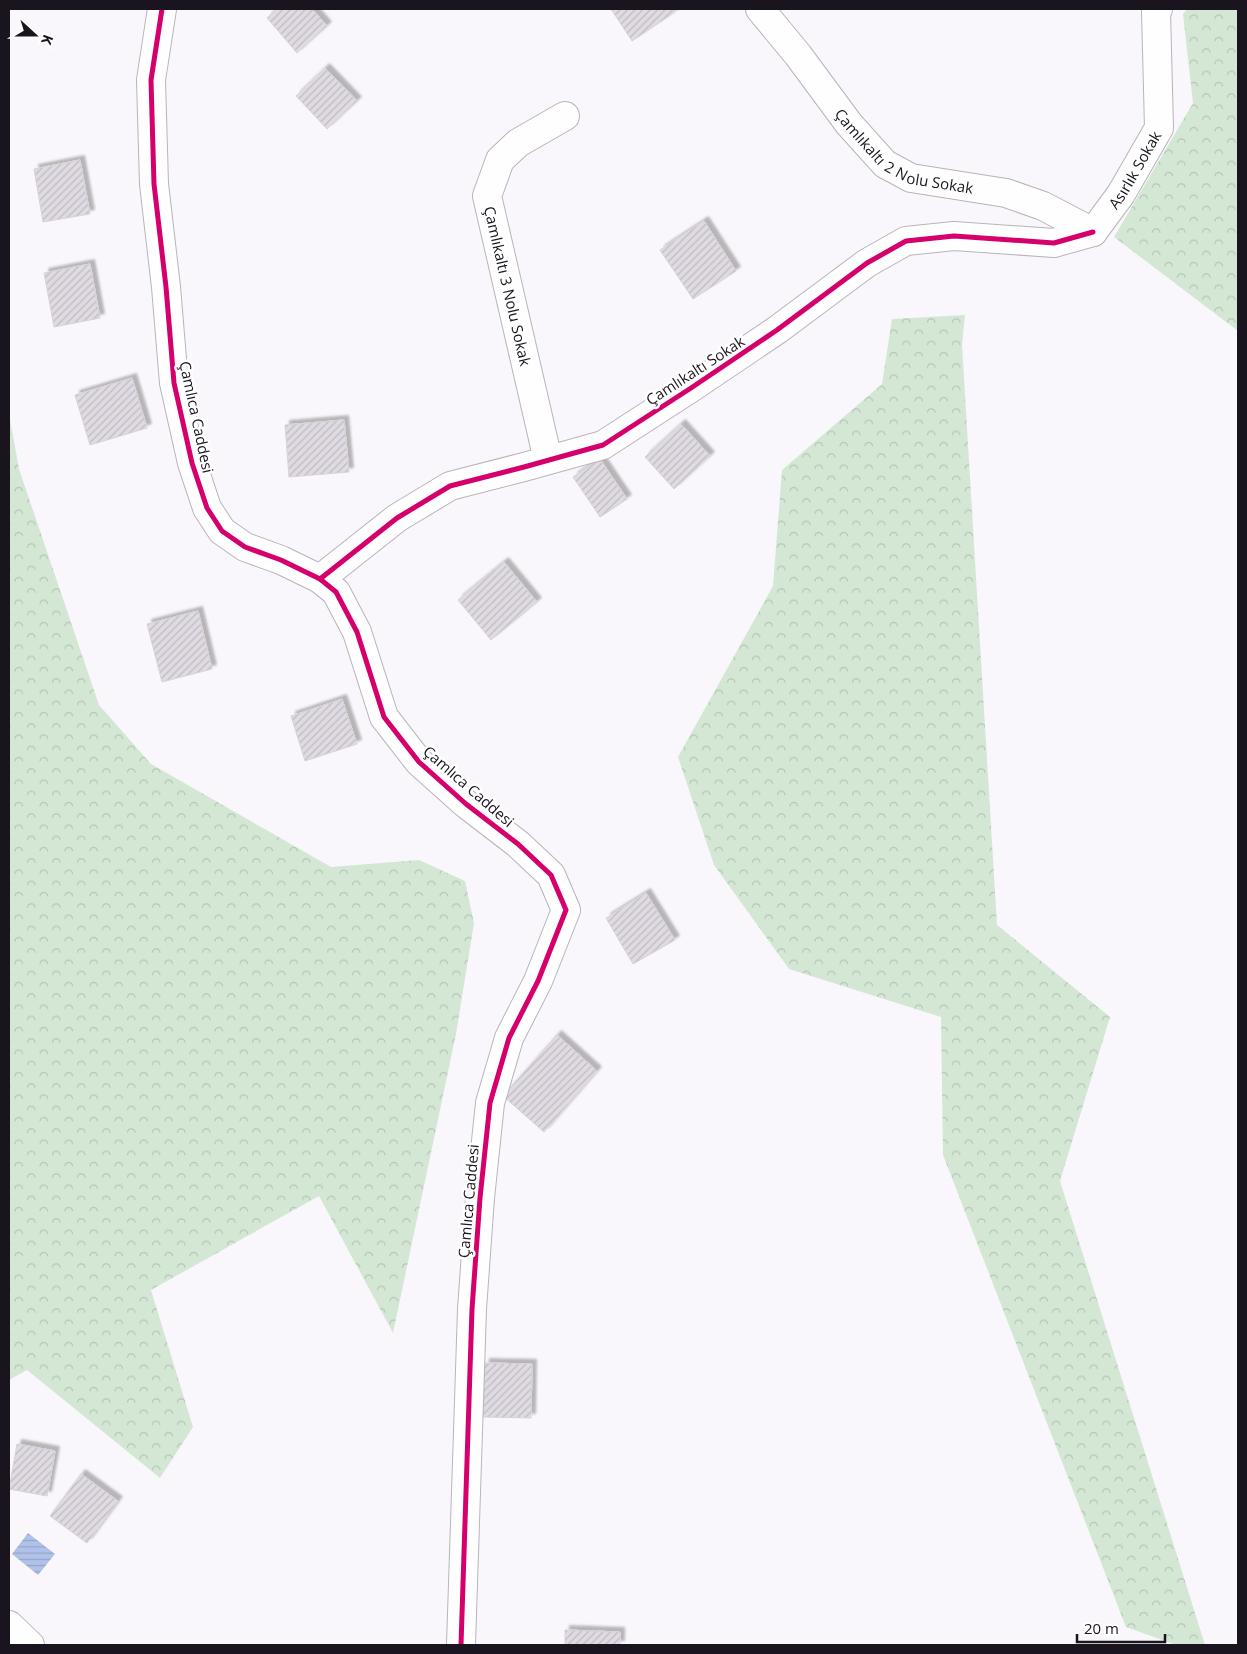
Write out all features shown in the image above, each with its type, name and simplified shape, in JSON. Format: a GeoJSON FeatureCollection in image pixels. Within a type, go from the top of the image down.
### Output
{"type":"FeatureCollection","features":[{"type":"Feature","properties":{"kind":"street","name":"Çamlıca Caddesi"},"geometry":{"type":"LineString","coordinates":[[162,9],[151,80],[154,184],[166,287],[174,383],[192,463],[207,508],[222,532],[245,547],[282,560],[320,579],[336,592],[358,632],[384,716],[419,762],[466,804],[518,844],[551,875],[566,910],[538,980],[509,1038],[490,1103],[480,1198],[472,1309],[462,1645]]}},
{"type":"Feature","properties":{"kind":"street","name":"Çamlıkaltı 2 Nolu Sokak"},"geometry":{"type":"LineString","coordinates":[[760,9],[798,55],[849,124],[885,164],[911,178],[1006,193],[1043,206],[1093,232]]}},
{"type":"Feature","properties":{"kind":"street","name":"Asırlık Sokak"},"geometry":{"type":"LineString","coordinates":[[1093,232],[1121,194],[1159,128],[1157,10]]}},
{"type":"Feature","properties":{"kind":"street","name":"Çamlıkaltı 3 Nolu Sokak"},"geometry":{"type":"LineString","coordinates":[[548,460],[487,196],[500,160],[518,143],[565,116]]}},
{"type":"Feature","properties":{"kind":"street","name":"Çamlıkaltı Sokak"},"geometry":{"type":"LineString","coordinates":[[320,579],[397,518],[450,486],[603,445],[778,330],[867,262],[906,242],[954,236],[1054,243],[1093,232]]}},
{"type":"Feature","properties":{"kind":"street"},"geometry":{"type":"LineString","coordinates":[[9,1625],[30,1645]]}},
{"type":"Feature","properties":{"kind":"green space"},"geometry":{"type":"Polygon","coordinates":[[[1187,9],[1238,9],[1238,331],[1114,237],[1193,103],[1183,14],[1187,9]]]}},
{"type":"Feature","properties":{"kind":"green space"},"geometry":{"type":"Polygon","coordinates":[[[965,315],[962,345],[997,925],[1110,1017],[1060,1181],[1205,1645],[1176,1645],[1126,1627],[943,1155],[941,1017],[789,969],[714,865],[678,757],[773,586],[782,470],[882,384],[892,319],[965,315]]]}},
{"type":"Feature","properties":{"kind":"green space"},"geometry":{"type":"Polygon","coordinates":[[[9,414],[19,469],[99,705],[151,764],[331,867],[419,860],[465,881],[474,923],[456,1034],[393,1333],[319,1196],[151,1290],[193,1427],[160,1478],[27,1370],[9,1380],[9,414]]]}},
{"type":"Feature","properties":{"kind":"water"},"geometry":{"type":"Polygon","coordinates":[[[28,1533],[55,1554],[38,1575],[12,1554],[28,1533]]]}},
{"type":"Feature","properties":{"kind":"building"},"geometry":{"type":"Polygon","coordinates":[[[277,9],[312,9],[327,26],[297,53],[267,18],[277,9]]]}},
{"type":"Feature","properties":{"kind":"building"},"geometry":{"type":"Polygon","coordinates":[[[611,9],[673,9],[675,12],[632,41],[611,9]]]}},
{"type":"Feature","properties":{"kind":"building"},"geometry":{"type":"Polygon","coordinates":[[[325,68],[357,101],[327,129],[296,96],[325,68]]]}},
{"type":"Feature","properties":{"kind":"building"},"geometry":{"type":"Polygon","coordinates":[[[80,160],[90,214],[43,222],[34,169],[80,160]]]}},
{"type":"Feature","properties":{"kind":"building"},"geometry":{"type":"Polygon","coordinates":[[[704,221],[736,271],[693,299],[660,250],[704,221]]]}},
{"type":"Feature","properties":{"kind":"building"},"geometry":{"type":"Polygon","coordinates":[[[90,264],[100,318],[54,327],[44,273],[90,264]]]}},
{"type":"Feature","properties":{"kind":"building"},"geometry":{"type":"Polygon","coordinates":[[[132,378],[147,428],[90,445],[75,395],[132,378]]]}},
{"type":"Feature","properties":{"kind":"building"},"geometry":{"type":"Polygon","coordinates":[[[344,420],[349,472],[289,477],[285,425],[344,420]]]}},
{"type":"Feature","properties":{"kind":"building"},"geometry":{"type":"Polygon","coordinates":[[[681,424],[710,456],[674,489],[645,457],[681,424]]]}},
{"type":"Feature","properties":{"kind":"building"},"geometry":{"type":"Polygon","coordinates":[[[600,459],[627,499],[600,517],[573,477],[600,459]]]}},
{"type":"Feature","properties":{"kind":"building"},"geometry":{"type":"Polygon","coordinates":[[[504,562],[537,602],[491,640],[458,600],[504,562]]]}},
{"type":"Feature","properties":{"kind":"building"},"geometry":{"type":"Polygon","coordinates":[[[198,611],[212,669],[162,682],[147,624],[198,611]]]}},
{"type":"Feature","properties":{"kind":"building"},"geometry":{"type":"Polygon","coordinates":[[[342,699],[357,744],[305,761],[291,716],[342,699]]]}},
{"type":"Feature","properties":{"kind":"building"},"geometry":{"type":"Polygon","coordinates":[[[646,893],[675,940],[633,964],[606,918],[646,893]]]}},
{"type":"Feature","properties":{"kind":"building"},"geometry":{"type":"Polygon","coordinates":[[[557,1035],[597,1071],[544,1132],[503,1096],[557,1035]]]}},
{"type":"Feature","properties":{"kind":"building"},"geometry":{"type":"Polygon","coordinates":[[[485,1363],[532,1364],[531,1418],[483,1417],[485,1363]]]}},
{"type":"Feature","properties":{"kind":"building"},"geometry":{"type":"Polygon","coordinates":[[[17,1444],[55,1451],[47,1496],[9,1489],[17,1444]]]}},
{"type":"Feature","properties":{"kind":"building"},"geometry":{"type":"Polygon","coordinates":[[[81,1474],[118,1501],[87,1543],[50,1516],[81,1474]]]}},
{"type":"Feature","properties":{"kind":"building"},"geometry":{"type":"Polygon","coordinates":[[[565,1630],[620,1632],[620,1645],[565,1645],[565,1630]]]}},
{"type":"Feature","properties":{"kind":"cycle path"},"geometry":{"type":"LineString","coordinates":[[162,9],[151,80],[154,184],[166,287],[174,383],[192,463],[207,508],[222,531],[245,547],[281,560],[320,579],[336,592],[357,632],[384,717],[419,762],[466,804],[518,844],[551,875],[566,910],[538,981],[509,1038],[490,1103],[480,1198],[472,1309],[461,1645]]}},
{"type":"Feature","properties":{"kind":"cycle path"},"geometry":{"type":"LineString","coordinates":[[320,579],[397,518],[450,486],[603,445],[777,330],[867,263],[906,241],[954,236],[1054,243],[1093,232]]}}]}
